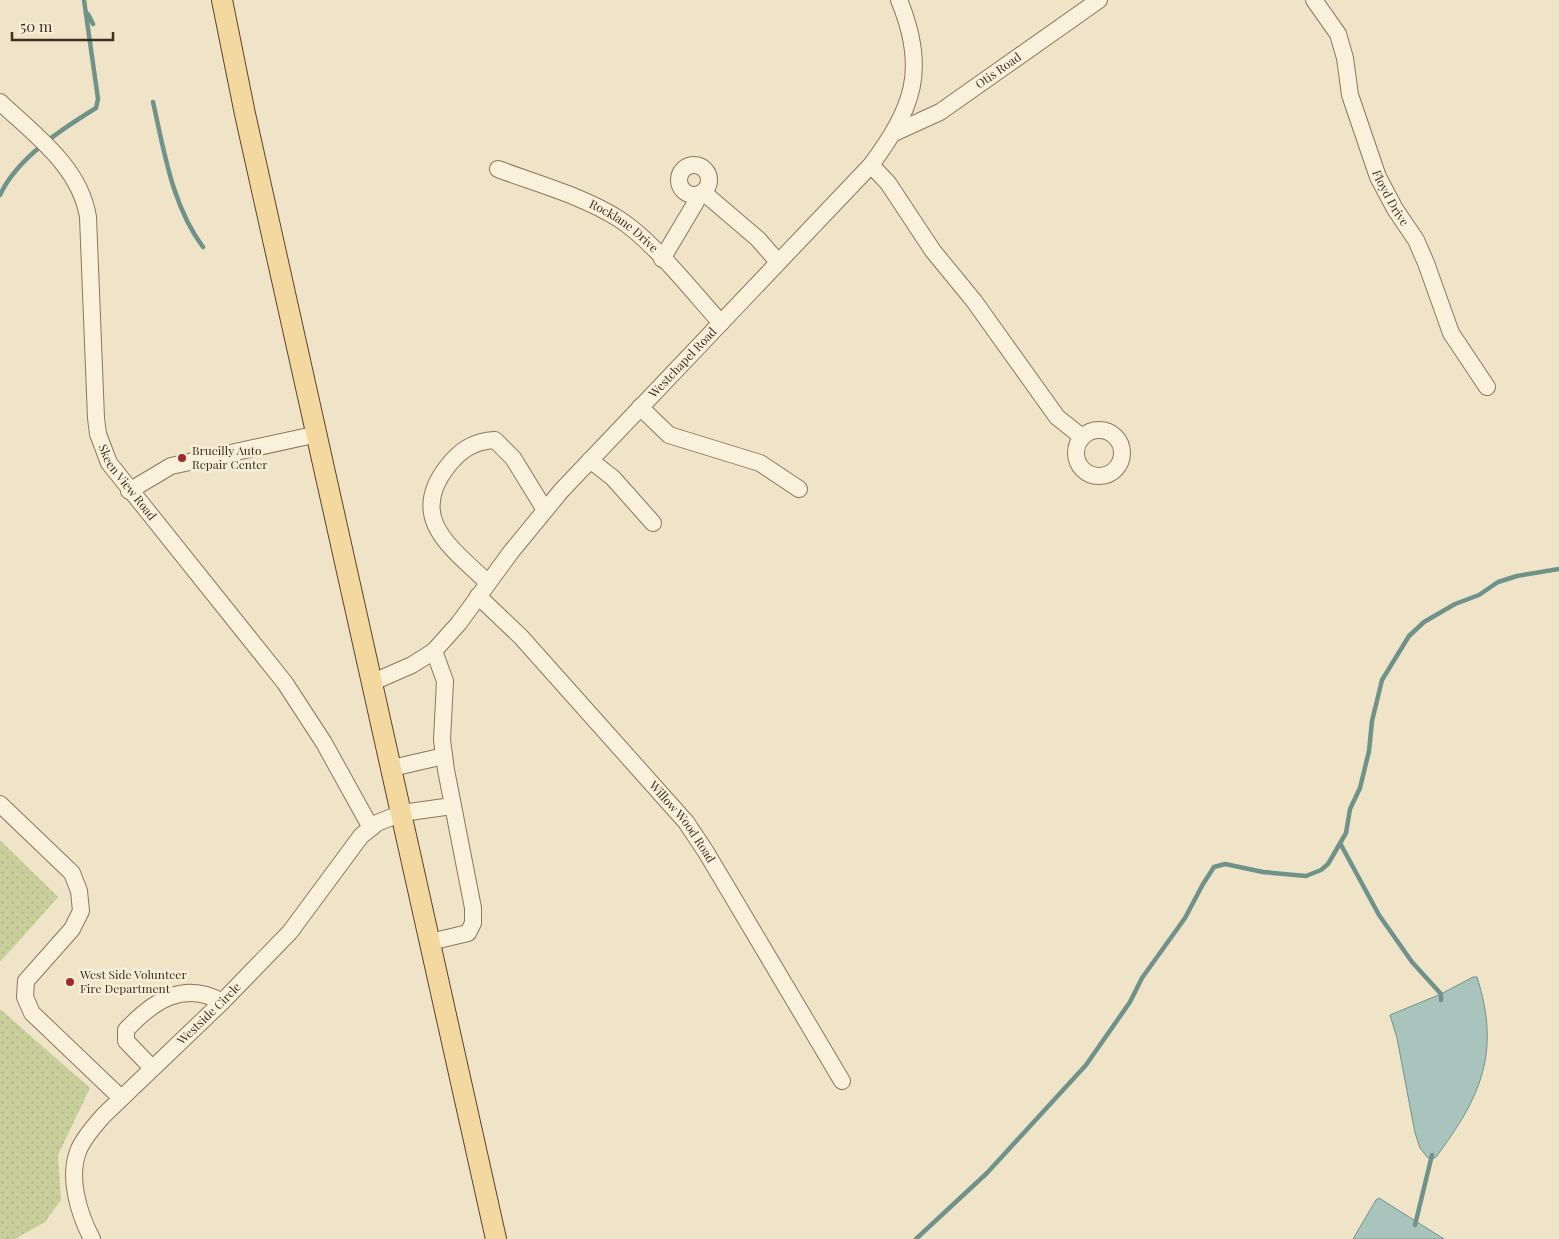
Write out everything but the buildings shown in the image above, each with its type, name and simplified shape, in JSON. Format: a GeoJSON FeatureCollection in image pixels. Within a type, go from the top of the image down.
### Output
{"type":"FeatureCollection","features":[{"type":"Feature","properties":{"kind":"main road"},"geometry":{"type":"LineString","coordinates":[[210,0],[245,114]]}},
{"type":"Feature","properties":{"kind":"main road"},"geometry":{"type":"LineString","coordinates":[[222,0],[245,114],[318,434],[496,1239]]}},
{"type":"Feature","properties":{"kind":"street","name":"Westchapel Road"},"geometry":{"type":"LineString","coordinates":[[373,682],[412,666],[434,651],[459,623],[545,510],[640,407],[871,165],[894,133],[909,100],[914,66],[910,32],[899,0]]}},
{"type":"Feature","properties":{"kind":"street","name":"Otis Road"},"geometry":{"type":"LineString","coordinates":[[894,133],[940,112],[1099,0]]}},
{"type":"Feature","properties":{"kind":"street","name":"Floyd Drive"},"geometry":{"type":"LineString","coordinates":[[1314,0],[1332,23],[1342,46],[1350,95],[1378,177],[1419,248],[1446,322],[1487,388]]}},
{"type":"Feature","properties":{"kind":"street","name":"Skeen View Road"},"geometry":{"type":"LineString","coordinates":[[0,102],[65,165],[81,189],[86,202],[98,434],[109,463],[129,491],[290,690],[324,743],[370,828]]}},
{"type":"Feature","properties":{"kind":"street"},"geometry":{"type":"LineString","coordinates":[[871,165],[888,183],[933,251],[974,301],[1057,416],[1082,437]]}},
{"type":"Feature","properties":{"kind":"street","name":"Rocklane Drive"},"geometry":{"type":"LineString","coordinates":[[498,169],[596,206],[620,220],[641,236],[721,322]]}},
{"type":"Feature","properties":{"kind":"street"},"geometry":{"type":"LineString","coordinates":[[662,259],[690,214],[699,194],[758,239],[778,262]]}},
{"type":"Feature","properties":{"kind":"street"},"geometry":{"type":"LineString","coordinates":[[640,407],[668,435],[760,463],[799,489]]}},
{"type":"Feature","properties":{"kind":"street"},"geometry":{"type":"LineString","coordinates":[[129,491],[171,466],[318,434]]}},
{"type":"Feature","properties":{"kind":"street"},"geometry":{"type":"LineString","coordinates":[[488,583],[448,544],[434,525],[430,503],[438,478],[455,457],[479,441],[495,440],[513,458],[545,510]]}},
{"type":"Feature","properties":{"kind":"street"},"geometry":{"type":"LineString","coordinates":[[590,460],[613,478],[653,523]]}},
{"type":"Feature","properties":{"kind":"street","name":"Willow Wood Road"},"geometry":{"type":"LineString","coordinates":[[478,596],[527,644],[664,795],[686,822],[706,852],[842,1081]]}},
{"type":"Feature","properties":{"kind":"street"},"geometry":{"type":"LineString","coordinates":[[430,942],[468,933],[473,923],[473,908],[452,806],[442,740],[445,681],[434,651]]}},
{"type":"Feature","properties":{"kind":"street"},"geometry":{"type":"LineString","coordinates":[[392,768],[444,756]]}},
{"type":"Feature","properties":{"kind":"street"},"geometry":{"type":"LineString","coordinates":[[0,804],[72,873],[79,891],[81,911],[72,929],[26,981],[24,997],[32,1013],[121,1098]]}},
{"type":"Feature","properties":{"kind":"street","name":"Westside Circle"},"geometry":{"type":"LineString","coordinates":[[92,1239],[78,1203],[74,1183],[75,1166],[79,1150],[89,1133],[121,1098],[222,1002],[290,932],[314,903],[353,846],[370,828],[402,813],[452,806]]}},
{"type":"Feature","properties":{"kind":"street"},"geometry":{"type":"LineString","coordinates":[[152,1068],[126,1041],[126,1030],[136,1019],[156,1002],[186,992],[208,994],[222,1002]]}},
{"type":"Feature","properties":{"kind":"green space"},"geometry":{"type":"Polygon","coordinates":[[[0,840],[58,897],[0,962],[0,840]]]}},
{"type":"Feature","properties":{"kind":"green space"},"geometry":{"type":"Polygon","coordinates":[[[0,1009],[90,1088],[58,1155],[61,1200],[45,1222],[15,1239],[0,1239],[0,1009]]]}},
{"type":"Feature","properties":{"kind":"water"},"geometry":{"type":"Polygon","coordinates":[[[1473,977],[1477,977],[1484,1004],[1487,1028],[1486,1051],[1482,1073],[1465,1114],[1436,1157],[1432,1159],[1428,1158],[1420,1148],[1415,1133],[1397,1038],[1390,1015],[1441,994],[1473,977]]]}},
{"type":"Feature","properties":{"kind":"water"},"geometry":{"type":"Polygon","coordinates":[[[1379,1198],[1444,1239],[1353,1239],[1379,1198]]]}},
{"type":"Feature","properties":{"kind":"waterway"},"geometry":{"type":"LineString","coordinates":[[0,195],[17,169],[29,157],[55,135],[96,108],[98,99],[84,0]]}},
{"type":"Feature","properties":{"kind":"waterway"},"geometry":{"type":"LineString","coordinates":[[88,14],[93,24]]}},
{"type":"Feature","properties":{"kind":"waterway"},"geometry":{"type":"LineString","coordinates":[[153,102],[165,158],[176,196],[192,231],[203,247]]}},
{"type":"Feature","properties":{"kind":"waterway"},"geometry":{"type":"LineString","coordinates":[[916,1239],[987,1173],[1086,1065],[1130,1002],[1142,978],[1185,918],[1214,867],[1225,864],[1263,872],[1306,876],[1321,870],[1328,864],[1346,833],[1350,809],[1360,788],[1369,751],[1372,721],[1382,680],[1409,636],[1424,622],[1455,604],[1479,595],[1498,582],[1517,576],[1559,569]]}},
{"type":"Feature","properties":{"kind":"waterway"},"geometry":{"type":"LineString","coordinates":[[1340,843],[1379,915],[1412,962],[1441,994],[1441,1000]]}},
{"type":"Feature","properties":{"kind":"waterway"},"geometry":{"type":"LineString","coordinates":[[1415,1225],[1432,1155]]}},
{"type":"Feature","properties":{"kind":"place","name":"Brueilly Auto Repair Center"},"geometry":{"type":"Point","coordinates":[182,458]}},
{"type":"Feature","properties":{"kind":"place","name":"West Side Volunteer Fire Department"},"geometry":{"type":"Point","coordinates":[70,982]}}]}
